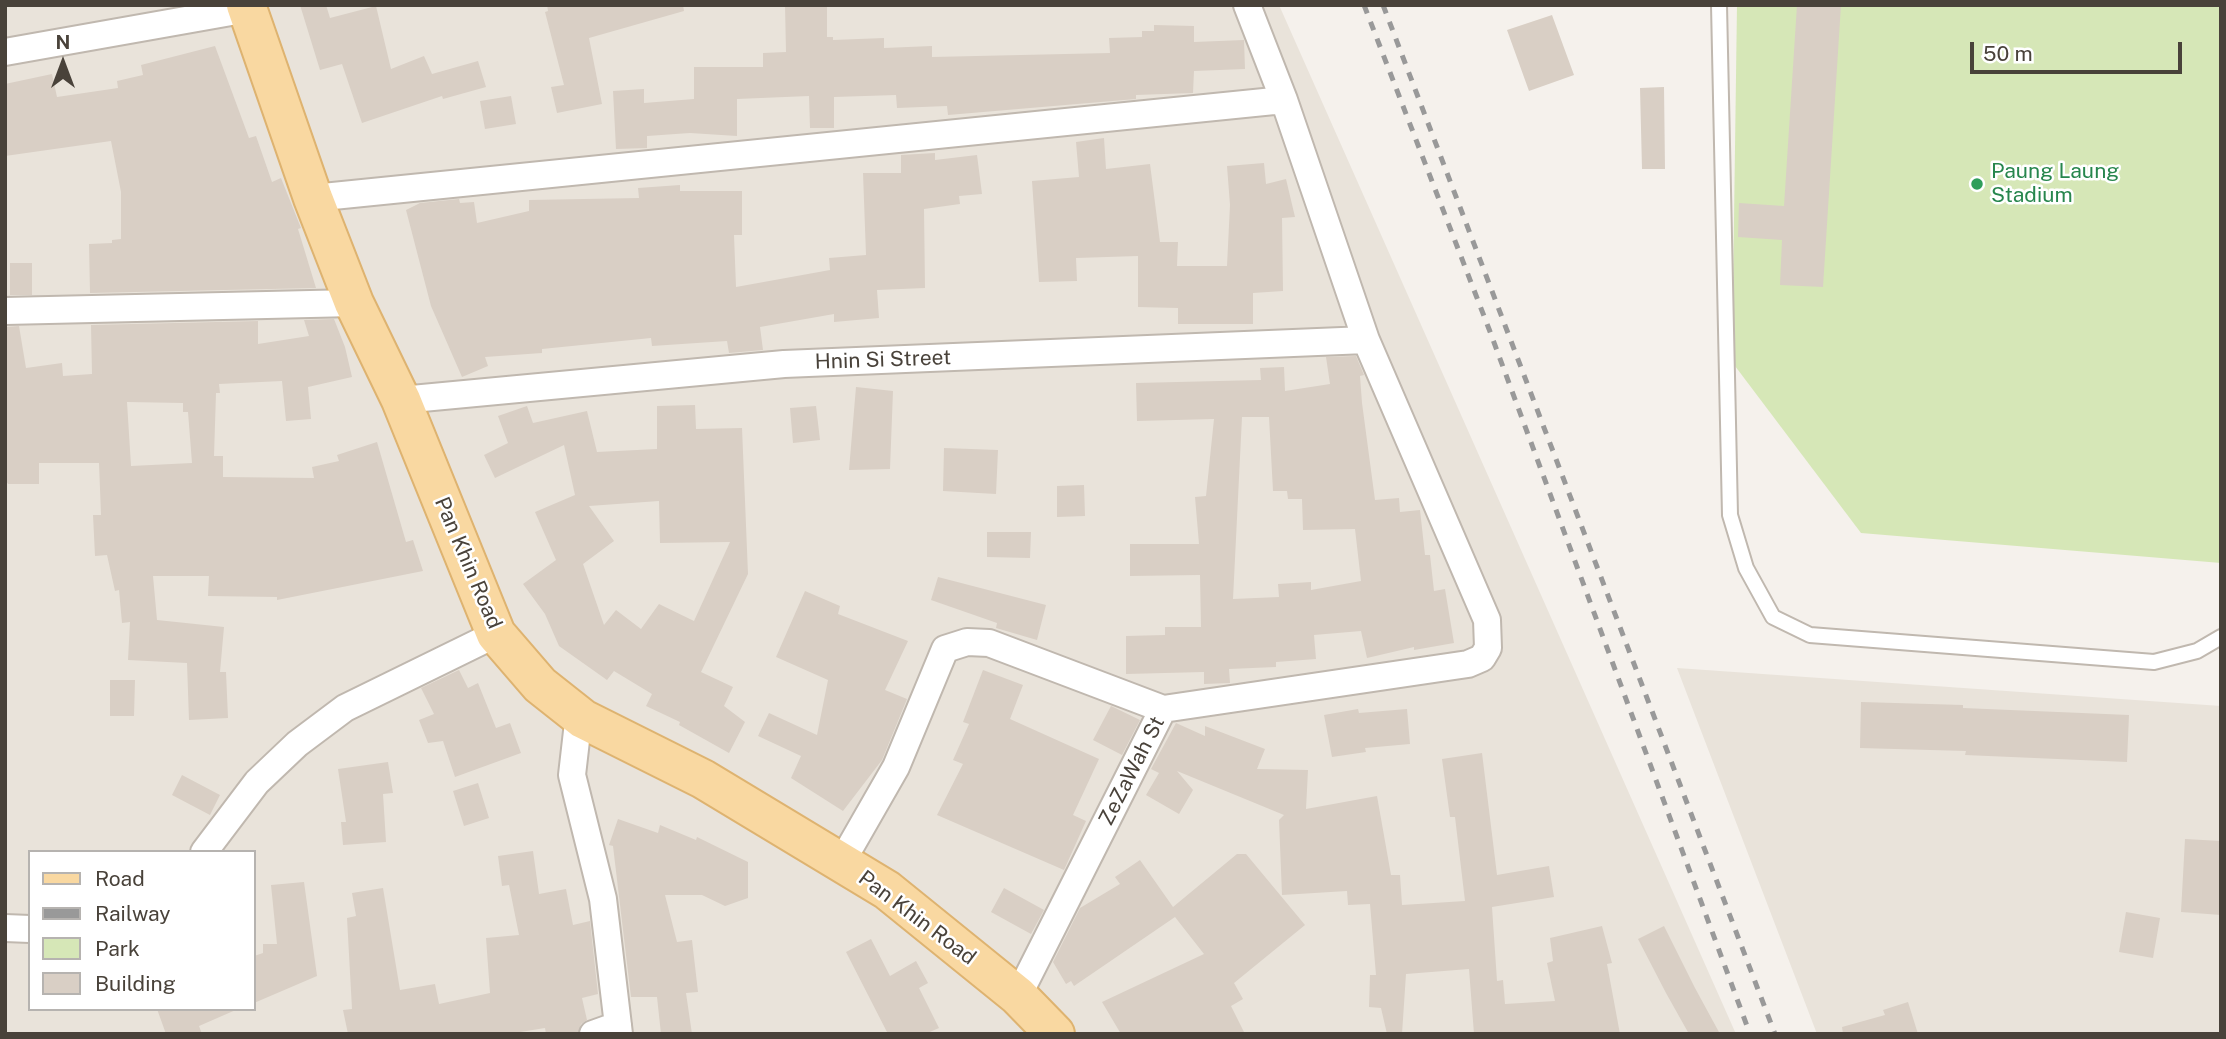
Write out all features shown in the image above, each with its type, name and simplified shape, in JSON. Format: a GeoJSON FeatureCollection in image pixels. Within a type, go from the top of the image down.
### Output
{"type":"FeatureCollection","features":[{"type":"Feature","properties":{"kind":"main road","name":"Pan Khin Road"},"geometry":{"type":"LineString","coordinates":[[247,7],[313,198],[354,303],[401,400],[496,634],[540,685],[579,715],[703,779],[887,890],[1018,996],[1055,1034]]}},
{"type":"Feature","properties":{"kind":"street"},"geometry":{"type":"LineString","coordinates":[[1247,5],[1284,100],[1366,340]]}},
{"type":"Feature","properties":{"kind":"street"},"geometry":{"type":"LineString","coordinates":[[5,52],[247,7]]}},
{"type":"Feature","properties":{"kind":"street"},"geometry":{"type":"LineString","coordinates":[[313,198],[1284,100]]}},
{"type":"Feature","properties":{"kind":"street"},"geometry":{"type":"LineString","coordinates":[[5,311],[354,303]]}},
{"type":"Feature","properties":{"kind":"street","name":"Hnin Si Street"},"geometry":{"type":"LineString","coordinates":[[401,400],[784,364],[1366,340]]}},
{"type":"Feature","properties":{"kind":"street","name":"ZeZaWah St"},"geometry":{"type":"LineString","coordinates":[[1018,996],[1163,709],[1468,664],[1482,658],[1488,648],[1487,620],[1366,340]]}},
{"type":"Feature","properties":{"kind":"street"},"geometry":{"type":"LineString","coordinates":[[206,850],[257,782],[306,736],[345,708],[496,634]]}},
{"type":"Feature","properties":{"kind":"street"},"geometry":{"type":"LineString","coordinates":[[841,863],[896,767],[945,649],[967,642],[989,643],[1163,709]]}},
{"type":"Feature","properties":{"kind":"street"},"geometry":{"type":"LineString","coordinates":[[579,715],[572,775],[603,899],[610,1031]]}},
{"type":"Feature","properties":{"kind":"street"},"geometry":{"type":"LineString","coordinates":[[5,928],[28,929]]}},
{"type":"Feature","properties":{"kind":"lane"},"geometry":{"type":"LineString","coordinates":[[1719,5],[1730,515],[1746,568],[1773,617],[1810,635],[2154,662],[2197,651],[2221,637]]}},
{"type":"Feature","properties":{"kind":"shaded area"},"geometry":{"type":"Polygon","coordinates":[[[5,5],[1279,5],[1736,1034],[8,1034],[5,1027],[5,5]]]}},
{"type":"Feature","properties":{"kind":"shaded area"},"geometry":{"type":"Polygon","coordinates":[[[1677,668],[2221,706],[2221,1034],[1817,1034],[1677,668]]]}},
{"type":"Feature","properties":{"kind":"green space","name":"Paung Laung Stadium"},"geometry":{"type":"Polygon","coordinates":[[[1737,5],[2221,5],[2221,563],[1861,533],[1732,362],[1737,5]]]}},
{"type":"Feature","properties":{"kind":"building"},"geometry":{"type":"Polygon","coordinates":[[[300,5],[326,5],[330,18],[376,6],[391,69],[424,56],[432,74],[478,61],[486,87],[443,99],[442,96],[362,123],[342,64],[320,70],[300,5]]]}},
{"type":"Feature","properties":{"kind":"building"},"geometry":{"type":"Polygon","coordinates":[[[547,5],[683,5],[684,11],[589,38],[602,104],[557,113],[551,87],[564,85],[545,12],[548,11],[547,5]]]}},
{"type":"Feature","properties":{"kind":"building"},"geometry":{"type":"Polygon","coordinates":[[[785,5],[827,5],[827,37],[833,37],[833,40],[884,38],[884,48],[932,46],[932,57],[1110,53],[1109,38],[1142,37],[1142,31],[1154,31],[1154,25],[1194,26],[1194,42],[1244,40],[1245,69],[1194,71],[1193,93],[1136,95],[1136,99],[948,115],[947,106],[897,108],[896,95],[834,97],[834,128],[810,128],[809,96],[737,99],[737,136],[690,133],[647,136],[647,148],[616,149],[613,91],[644,89],[644,103],[694,99],[694,67],[763,67],[763,53],[786,52],[785,5]]]}},
{"type":"Feature","properties":{"kind":"building"},"geometry":{"type":"Polygon","coordinates":[[[1797,5],[1841,5],[1823,287],[1780,285],[1782,240],[1738,237],[1739,203],[1784,206],[1797,5]]]}},
{"type":"Feature","properties":{"kind":"building"},"geometry":{"type":"Polygon","coordinates":[[[1552,15],[1574,75],[1529,91],[1507,30],[1552,15]]]}},
{"type":"Feature","properties":{"kind":"building"},"geometry":{"type":"Polygon","coordinates":[[[215,46],[249,138],[256,136],[272,182],[281,178],[301,228],[298,229],[316,288],[90,293],[89,244],[112,243],[112,240],[121,239],[121,192],[111,141],[5,156],[5,84],[52,74],[57,97],[118,88],[117,81],[143,75],[141,65],[215,46]]]}},
{"type":"Feature","properties":{"kind":"building"},"geometry":{"type":"Polygon","coordinates":[[[1664,87],[1665,169],[1642,169],[1640,88],[1664,87]]]}},
{"type":"Feature","properties":{"kind":"building"},"geometry":{"type":"Polygon","coordinates":[[[511,96],[516,124],[485,129],[480,101],[511,96]]]}},
{"type":"Feature","properties":{"kind":"building"},"geometry":{"type":"Polygon","coordinates":[[[1104,138],[1106,169],[1150,164],[1160,242],[1178,242],[1177,266],[1227,266],[1230,205],[1227,166],[1264,163],[1266,184],[1286,179],[1295,217],[1282,218],[1283,291],[1253,293],[1253,324],[1178,324],[1178,308],[1138,307],[1138,256],[1076,258],[1077,281],[1039,282],[1032,181],[1079,177],[1076,142],[1104,138]]]}},
{"type":"Feature","properties":{"kind":"building"},"geometry":{"type":"Polygon","coordinates":[[[935,153],[935,160],[977,155],[982,194],[959,196],[960,204],[924,209],[925,288],[877,290],[879,318],[834,322],[834,314],[760,327],[763,350],[729,353],[727,341],[652,346],[651,338],[542,349],[542,353],[485,357],[488,366],[462,377],[431,306],[406,210],[420,203],[459,199],[460,203],[474,202],[477,223],[529,211],[529,200],[639,198],[638,188],[680,185],[680,191],[742,191],[742,235],[734,235],[736,287],[830,270],[829,258],[866,255],[863,173],[901,173],[901,155],[935,153]]]}},
{"type":"Feature","properties":{"kind":"building"},"geometry":{"type":"Polygon","coordinates":[[[10,263],[32,263],[32,295],[10,295],[10,263]]]}},
{"type":"Feature","properties":{"kind":"building"},"geometry":{"type":"Polygon","coordinates":[[[334,319],[345,347],[352,377],[308,387],[311,419],[286,421],[282,381],[219,384],[220,393],[216,393],[214,456],[223,456],[223,477],[314,478],[312,467],[339,461],[337,455],[377,442],[406,542],[413,540],[423,571],[277,600],[277,597],[208,596],[209,576],[153,576],[157,620],[224,627],[220,672],[226,672],[228,718],[189,720],[187,663],[128,660],[130,622],[122,623],[119,590],[115,591],[107,555],[95,556],[93,515],[101,515],[99,463],[39,463],[39,484],[8,484],[5,479],[5,327],[19,326],[26,368],[62,363],[63,376],[92,374],[91,325],[258,321],[258,344],[309,336],[304,320],[334,319]],[[127,402],[131,466],[192,463],[188,412],[183,412],[183,403],[127,402]]]}},
{"type":"Feature","properties":{"kind":"building"},"geometry":{"type":"Polygon","coordinates":[[[1356,356],[1364,375],[1360,376],[1362,403],[1375,500],[1399,498],[1400,512],[1420,510],[1425,555],[1430,555],[1434,591],[1445,589],[1454,643],[1414,650],[1414,647],[1367,658],[1361,631],[1314,635],[1316,659],[1276,662],[1276,667],[1229,669],[1230,683],[1204,684],[1204,672],[1126,674],[1126,636],[1165,635],[1165,627],[1201,627],[1200,575],[1130,576],[1130,544],[1199,544],[1195,497],[1206,496],[1214,419],[1137,421],[1136,383],[1261,380],[1260,368],[1284,367],[1285,391],[1330,384],[1326,357],[1356,356]],[[1242,417],[1233,599],[1279,597],[1278,584],[1311,582],[1311,590],[1361,581],[1355,529],[1303,530],[1302,499],[1288,499],[1287,491],[1273,491],[1269,417],[1242,417]]]}},
{"type":"Feature","properties":{"kind":"building"},"geometry":{"type":"Polygon","coordinates":[[[856,387],[893,391],[890,469],[849,470],[856,387]]]}},
{"type":"Feature","properties":{"kind":"building"},"geometry":{"type":"Polygon","coordinates":[[[695,405],[696,429],[742,428],[748,574],[701,672],[733,687],[724,706],[745,722],[729,753],[679,725],[680,722],[646,706],[652,694],[614,671],[607,680],[559,646],[545,614],[523,584],[556,560],[535,512],[575,495],[564,445],[495,478],[484,455],[508,443],[498,416],[527,406],[533,423],[587,411],[597,452],[657,449],[657,406],[695,405]],[[659,501],[589,506],[614,541],[583,564],[604,625],[616,610],[641,629],[659,604],[694,621],[730,542],[660,543],[659,501]]]}},
{"type":"Feature","properties":{"kind":"building"},"geometry":{"type":"Polygon","coordinates":[[[816,406],[820,440],[793,443],[790,408],[816,406]]]}},
{"type":"Feature","properties":{"kind":"building"},"geometry":{"type":"Polygon","coordinates":[[[944,448],[998,450],[996,494],[943,491],[944,448]]]}},
{"type":"Feature","properties":{"kind":"building"},"geometry":{"type":"Polygon","coordinates":[[[1084,485],[1085,516],[1057,517],[1057,486],[1084,485]]]}},
{"type":"Feature","properties":{"kind":"building"},"geometry":{"type":"Polygon","coordinates":[[[987,532],[1031,532],[1030,558],[987,557],[987,532]]]}},
{"type":"Feature","properties":{"kind":"building"},"geometry":{"type":"Polygon","coordinates":[[[938,577],[1046,605],[1037,640],[996,628],[997,623],[931,600],[938,577]]]}},
{"type":"Feature","properties":{"kind":"building"},"geometry":{"type":"Polygon","coordinates":[[[805,591],[840,606],[838,614],[908,641],[885,690],[907,699],[882,760],[843,811],[791,778],[801,756],[758,736],[769,713],[817,735],[828,680],[776,657],[805,591]]]}},
{"type":"Feature","properties":{"kind":"building"},"geometry":{"type":"Polygon","coordinates":[[[459,670],[468,688],[478,683],[496,728],[510,723],[521,753],[455,777],[443,741],[428,743],[419,720],[434,714],[421,688],[459,670]]]}},
{"type":"Feature","properties":{"kind":"building"},"geometry":{"type":"Polygon","coordinates":[[[983,670],[1023,685],[1010,719],[1099,759],[1073,815],[1086,821],[1064,870],[937,815],[963,764],[953,760],[969,724],[963,722],[983,670]]]}},
{"type":"Feature","properties":{"kind":"building"},"geometry":{"type":"Polygon","coordinates":[[[110,680],[135,680],[134,716],[110,716],[110,680]]]}},
{"type":"Feature","properties":{"kind":"building"},"geometry":{"type":"Polygon","coordinates":[[[1861,702],[2129,715],[2127,762],[1965,755],[1966,751],[1860,748],[1861,702]]]}},
{"type":"Feature","properties":{"kind":"building"},"geometry":{"type":"Polygon","coordinates":[[[1111,706],[1140,720],[1122,755],[1093,740],[1111,706]]]}},
{"type":"Feature","properties":{"kind":"building"},"geometry":{"type":"Polygon","coordinates":[[[1358,709],[1359,713],[1407,709],[1410,744],[1365,748],[1366,752],[1332,757],[1324,715],[1358,709]]]}},
{"type":"Feature","properties":{"kind":"building"},"geometry":{"type":"Polygon","coordinates":[[[1176,723],[1205,736],[1205,726],[1265,749],[1257,769],[1308,770],[1306,809],[1377,796],[1391,875],[1400,875],[1402,905],[1465,901],[1455,817],[1450,817],[1442,759],[1482,753],[1497,875],[1549,866],[1554,897],[1492,907],[1497,981],[1503,980],[1505,1004],[1555,1001],[1547,963],[1553,961],[1550,938],[1602,926],[1612,963],[1607,964],[1620,1034],[1474,1034],[1469,969],[1406,974],[1402,1034],[1387,1034],[1381,1008],[1369,1007],[1370,975],[1376,975],[1370,904],[1348,905],[1347,891],[1282,895],[1279,820],[1284,815],[1177,771],[1193,790],[1179,814],[1146,795],[1159,773],[1151,769],[1176,723]]]}},
{"type":"Feature","properties":{"kind":"building"},"geometry":{"type":"Polygon","coordinates":[[[388,762],[393,793],[383,794],[386,842],[343,845],[341,822],[346,822],[338,769],[388,762]]]}},
{"type":"Feature","properties":{"kind":"building"},"geometry":{"type":"Polygon","coordinates":[[[182,775],[220,795],[210,815],[172,795],[182,775]]]}},
{"type":"Feature","properties":{"kind":"building"},"geometry":{"type":"Polygon","coordinates":[[[478,783],[489,818],[464,826],[453,791],[478,783]]]}},
{"type":"Feature","properties":{"kind":"building"},"geometry":{"type":"Polygon","coordinates":[[[618,819],[658,833],[660,825],[696,840],[697,837],[748,862],[748,898],[725,906],[702,895],[665,895],[677,942],[692,940],[698,992],[686,993],[692,1034],[661,1034],[657,997],[631,997],[613,846],[609,845],[618,819]]]}},
{"type":"Feature","properties":{"kind":"building"},"geometry":{"type":"Polygon","coordinates":[[[2185,839],[2221,841],[2221,915],[2181,912],[2185,839]]]}},
{"type":"Feature","properties":{"kind":"building"},"geometry":{"type":"Polygon","coordinates":[[[533,851],[539,894],[566,889],[573,925],[590,921],[598,994],[582,998],[587,1020],[581,1024],[578,1034],[546,1034],[545,1028],[508,1034],[348,1034],[343,1010],[352,1009],[347,918],[356,916],[352,893],[383,888],[400,990],[435,984],[439,1004],[490,993],[486,938],[519,935],[509,885],[502,886],[498,856],[533,851]]]}},
{"type":"Feature","properties":{"kind":"building"},"geometry":{"type":"Polygon","coordinates":[[[1237,854],[1246,854],[1305,925],[1234,983],[1243,999],[1231,1006],[1245,1034],[1121,1034],[1102,1002],[1204,954],[1175,917],[1074,986],[1071,981],[1066,984],[1053,962],[1080,908],[1120,884],[1115,877],[1140,860],[1173,907],[1237,854]]]}},
{"type":"Feature","properties":{"kind":"building"},"geometry":{"type":"Polygon","coordinates":[[[304,882],[317,976],[256,1002],[256,955],[263,953],[263,944],[277,944],[271,885],[304,882]]]}},
{"type":"Feature","properties":{"kind":"building"},"geometry":{"type":"Polygon","coordinates":[[[1004,888],[1044,910],[1031,934],[991,912],[1004,888]]]}},
{"type":"Feature","properties":{"kind":"building"},"geometry":{"type":"Polygon","coordinates":[[[2126,912],[2160,918],[2153,958],[2119,952],[2126,912]]]}},
{"type":"Feature","properties":{"kind":"building"},"geometry":{"type":"Polygon","coordinates":[[[1664,926],[1720,1034],[1689,1034],[1638,939],[1664,926]]]}},
{"type":"Feature","properties":{"kind":"building"},"geometry":{"type":"Polygon","coordinates":[[[871,939],[890,976],[916,961],[928,983],[919,988],[939,1028],[925,1034],[888,1034],[846,952],[871,939]]]}},
{"type":"Feature","properties":{"kind":"building"},"geometry":{"type":"Polygon","coordinates":[[[1908,1002],[1918,1034],[1843,1034],[1842,1027],[1885,1015],[1883,1010],[1908,1002]]]}},
{"type":"Feature","properties":{"kind":"building"},"geometry":{"type":"Polygon","coordinates":[[[158,1011],[233,1011],[199,1026],[202,1034],[166,1034],[158,1011]]]}},
{"type":"Feature","properties":{"kind":"railway"},"geometry":{"type":"LineString","coordinates":[[1364,5],[1489,329],[1750,1034]]}},
{"type":"Feature","properties":{"kind":"railway"},"geometry":{"type":"LineString","coordinates":[[1383,5],[1775,1034]]}},
{"type":"Feature","properties":{"kind":"place","name":"Paung Laung Stadium"},"geometry":{"type":"Point","coordinates":[1977,184]}}]}
